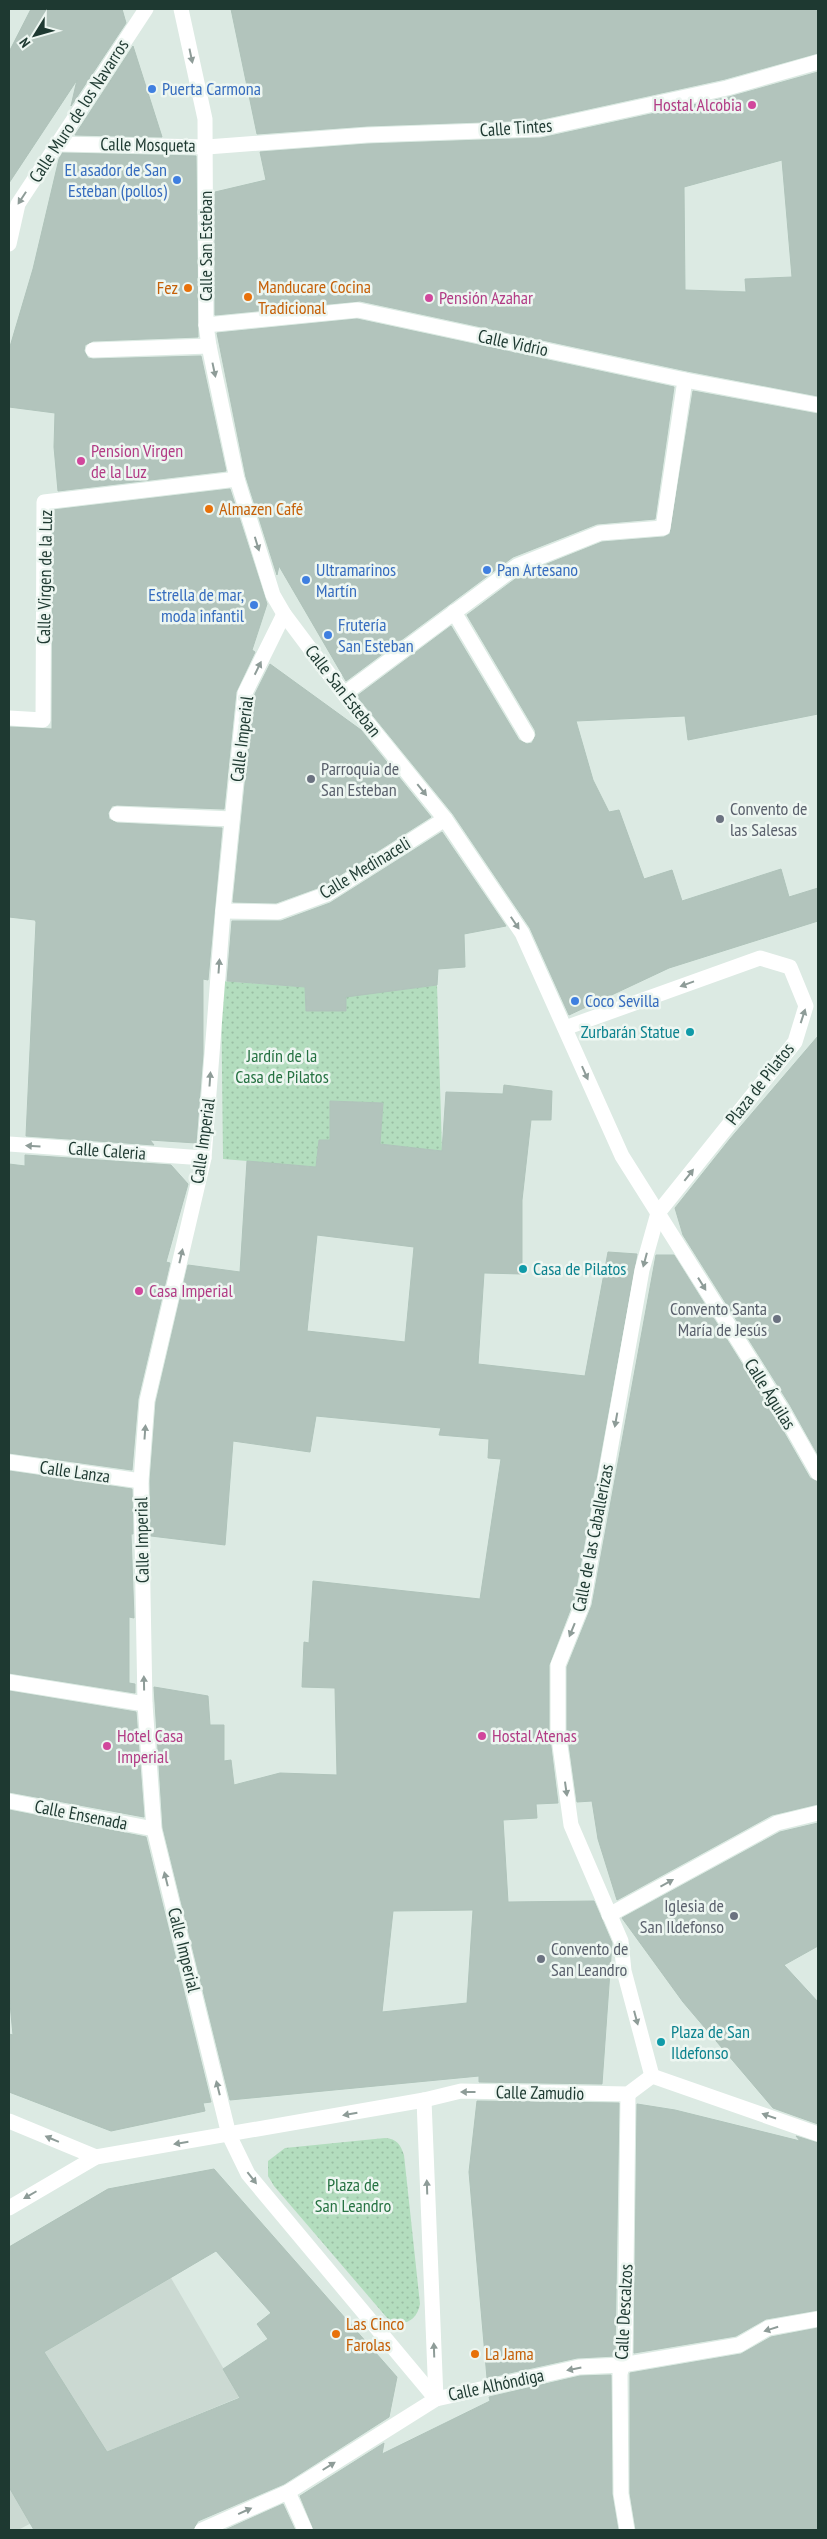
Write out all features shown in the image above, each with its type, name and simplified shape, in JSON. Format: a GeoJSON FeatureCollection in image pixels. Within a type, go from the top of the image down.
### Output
{"type":"FeatureCollection","features":[{"type":"Feature","properties":{"kind":"street","name":"Calle Muro de los Navarros"},"geometry":{"type":"LineString","coordinates":[[9,244],[18,204],[60,144],[146,9]]}},
{"type":"Feature","properties":{"kind":"street","name":"Calle San Esteban"},"geometry":{"type":"LineString","coordinates":[[181,9],[205,119],[207,147],[206,325],[208,346],[237,479],[273,595],[284,614],[344,694],[445,819],[522,933],[565,1028]]}},
{"type":"Feature","properties":{"kind":"street","name":"Calle Tintes"},"geometry":{"type":"LineString","coordinates":[[207,147],[368,135],[540,129],[727,88],[818,62]]}},
{"type":"Feature","properties":{"kind":"street","name":"Calle Mosqueta"},"geometry":{"type":"LineString","coordinates":[[60,144],[207,147]]}},
{"type":"Feature","properties":{"kind":"street","name":"Calle Vidrio"},"geometry":{"type":"LineString","coordinates":[[206,325],[358,310],[685,380],[818,405]]}},
{"type":"Feature","properties":{"kind":"street"},"geometry":{"type":"LineString","coordinates":[[92,350],[208,346]]}},
{"type":"Feature","properties":{"kind":"street"},"geometry":{"type":"LineString","coordinates":[[344,694],[518,566],[600,534],[663,528],[685,380]]}},
{"type":"Feature","properties":{"kind":"street","name":"Calle Virgen de la Luz"},"geometry":{"type":"LineString","coordinates":[[9,718],[43,720],[44,502],[237,479]]}},
{"type":"Feature","properties":{"kind":"street"},"geometry":{"type":"LineString","coordinates":[[454,612],[527,735]]}},
{"type":"Feature","properties":{"kind":"street","name":"Calle Imperial"},"geometry":{"type":"LineString","coordinates":[[230,2135],[154,1829],[145,1704],[141,1481],[147,1401],[204,1158],[223,911],[245,693],[284,614]]}},
{"type":"Feature","properties":{"kind":"street"},"geometry":{"type":"LineString","coordinates":[[117,814],[232,820]]}},
{"type":"Feature","properties":{"kind":"street","name":"Calle Medinaceli"},"geometry":{"type":"LineString","coordinates":[[223,911],[278,912],[327,894],[445,819]]}},
{"type":"Feature","properties":{"kind":"street","name":"Plaza de Pilatos"},"geometry":{"type":"LineString","coordinates":[[565,1028],[760,958],[790,967],[806,1006],[795,1042],[658,1213]]}},
{"type":"Feature","properties":{"kind":"street"},"geometry":{"type":"LineString","coordinates":[[565,1028],[622,1156],[658,1213]]}},
{"type":"Feature","properties":{"kind":"street","name":"Calle Caleria"},"geometry":{"type":"LineString","coordinates":[[9,1144],[204,1158]]}},
{"type":"Feature","properties":{"kind":"street","name":"Calle Águilas"},"geometry":{"type":"LineString","coordinates":[[658,1213],[782,1410],[818,1473]]}},
{"type":"Feature","properties":{"kind":"street","name":"Calle de las Caballerizas"},"geometry":{"type":"LineString","coordinates":[[609,1915],[571,1825],[558,1730],[558,1665],[583,1603],[642,1270],[658,1213]]}},
{"type":"Feature","properties":{"kind":"street","name":"Calle Lanza"},"geometry":{"type":"LineString","coordinates":[[9,1462],[141,1481]]}},
{"type":"Feature","properties":{"kind":"street"},"geometry":{"type":"LineString","coordinates":[[9,1682],[145,1704]]}},
{"type":"Feature","properties":{"kind":"street","name":"Calle Ensenada"},"geometry":{"type":"LineString","coordinates":[[9,1801],[154,1829]]}},
{"type":"Feature","properties":{"kind":"street"},"geometry":{"type":"LineString","coordinates":[[652,2076],[624,1971],[621,1941],[609,1915],[777,1823],[818,1813]]}},
{"type":"Feature","properties":{"kind":"street"},"geometry":{"type":"LineString","coordinates":[[628,2094],[652,2076]]}},
{"type":"Feature","properties":{"kind":"street"},"geometry":{"type":"LineString","coordinates":[[652,2076],[817,2132]]}},
{"type":"Feature","properties":{"kind":"street","name":"Calle Zamudio"},"geometry":{"type":"LineString","coordinates":[[424,2100],[461,2092],[628,2094]]}},
{"type":"Feature","properties":{"kind":"street","name":"Calle Descalzos"},"geometry":{"type":"LineString","coordinates":[[627,2530],[621,2494],[620,2374],[625,2356],[628,2094]]}},
{"type":"Feature","properties":{"kind":"street"},"geometry":{"type":"LineString","coordinates":[[9,2208],[96,2157],[424,2100],[436,2398]]}},
{"type":"Feature","properties":{"kind":"street"},"geometry":{"type":"LineString","coordinates":[[9,2121],[96,2157]]}},
{"type":"Feature","properties":{"kind":"street"},"geometry":{"type":"LineString","coordinates":[[230,2135],[248,2174],[436,2398]]}},
{"type":"Feature","properties":{"kind":"street","name":"Calle Alhóndiga"},"geometry":{"type":"LineString","coordinates":[[202,2530],[288,2492],[436,2398],[579,2367],[622,2365],[739,2345],[768,2328],[818,2319]]}},
{"type":"Feature","properties":{"kind":"street"},"geometry":{"type":"LineString","coordinates":[[288,2492],[304,2530]]}},
{"type":"Feature","properties":{"kind":"shaded area"},"geometry":{"type":"Polygon","coordinates":[[[108,2189],[143,2245],[176,2229],[204,2258],[171,2278],[240,2397],[107,2452],[72,2502],[18,2530],[9,2530],[9,2247],[108,2189]]]}},
{"type":"Feature","properties":{"kind":"green space","name":"Jardín de la Casa de Pilatos"},"geometry":{"type":"Polygon","coordinates":[[[369,941],[392,991],[437,985],[442,1151],[380,1144],[383,1103],[331,1101],[330,1140],[319,1140],[316,1167],[223,1159],[221,981],[305,987],[306,1011],[345,1011],[347,951],[369,941]]]}},
{"type":"Feature","properties":{"kind":"green space","name":"Plaza de San Leandro"},"geometry":{"type":"Polygon","coordinates":[[[385,2138],[398,2143],[404,2155],[420,2304],[413,2319],[404,2323],[388,2319],[274,2186],[268,2176],[268,2161],[285,2148],[385,2138]]]}},
{"type":"Feature","properties":{"kind":"building"},"geometry":{"type":"Polygon","coordinates":[[[31,9],[122,9],[126,23],[71,106],[77,80],[9,183],[9,52],[31,9]]]}},
{"type":"Feature","properties":{"kind":"building"},"geometry":{"type":"Polygon","coordinates":[[[231,9],[818,9],[818,53],[725,79],[538,120],[367,126],[257,134],[231,9]]]}},
{"type":"Feature","properties":{"kind":"building"},"geometry":{"type":"Polygon","coordinates":[[[133,46],[162,137],[75,135],[133,46]]]}},
{"type":"Feature","properties":{"kind":"building"},"geometry":{"type":"Polygon","coordinates":[[[818,72],[818,396],[687,371],[360,301],[215,315],[215,192],[266,180],[260,152],[368,144],[541,138],[729,97],[818,72]],[[782,160],[684,187],[685,290],[746,292],[745,279],[792,277],[782,160]]]}},
{"type":"Feature","properties":{"kind":"building"},"geometry":{"type":"Polygon","coordinates":[[[62,153],[196,156],[198,337],[93,341],[85,345],[84,351],[88,358],[93,359],[201,356],[226,471],[58,491],[54,447],[55,413],[9,407],[9,350],[33,269],[62,153]]]}},
{"type":"Feature","properties":{"kind":"building"},"geometry":{"type":"Polygon","coordinates":[[[357,319],[674,387],[655,519],[597,524],[513,557],[346,681],[279,566],[277,575],[246,477],[217,333],[357,319]]]}},
{"type":"Feature","properties":{"kind":"building"},"geometry":{"type":"Polygon","coordinates":[[[693,391],[818,414],[818,714],[688,740],[685,716],[576,721],[593,780],[609,812],[619,810],[644,879],[672,870],[682,901],[781,869],[789,897],[818,888],[818,921],[669,968],[569,1015],[530,928],[453,814],[357,696],[451,626],[519,740],[527,744],[532,743],[536,735],[535,730],[467,615],[522,574],[602,542],[664,537],[670,534],[693,391]]]}},
{"type":"Feature","properties":{"kind":"building"},"geometry":{"type":"Polygon","coordinates":[[[230,489],[267,604],[252,650],[255,652],[236,692],[224,809],[117,805],[112,806],[108,813],[109,819],[117,823],[222,828],[208,980],[203,979],[203,1054],[196,1143],[150,1140],[154,1145],[26,1136],[36,922],[35,920],[9,917],[9,727],[52,729],[53,510],[230,489]]]}},
{"type":"Feature","properties":{"kind":"building","name":"Parroquia de San Esteban"},"geometry":{"type":"Polygon","coordinates":[[[270,664],[361,730],[431,817],[323,886],[276,903],[233,902],[254,696],[270,664]]]}},
{"type":"Feature","properties":{"kind":"building"},"geometry":{"type":"Polygon","coordinates":[[[442,832],[506,926],[464,934],[465,967],[438,969],[437,985],[346,997],[346,1011],[306,1011],[305,987],[227,981],[232,921],[281,921],[330,903],[442,832]]]}},
{"type":"Feature","properties":{"kind":"building"},"geometry":{"type":"Polygon","coordinates":[[[818,1036],[818,1455],[790,1405],[683,1235],[675,1208],[730,1139],[818,1036]]]}},
{"type":"Feature","properties":{"kind":"building"},"geometry":{"type":"Polygon","coordinates":[[[504,1085],[552,1091],[551,1120],[531,1120],[522,1200],[522,1274],[484,1273],[478,1364],[585,1376],[608,1252],[637,1254],[574,1600],[549,1665],[549,1731],[558,1803],[536,1804],[537,1818],[503,1820],[508,1902],[594,1901],[612,1943],[602,2084],[479,2082],[479,2076],[230,2100],[163,1828],[154,1687],[208,1696],[210,1725],[224,1725],[224,1761],[231,1760],[234,1785],[280,1773],[337,1775],[335,1688],[302,1687],[304,1642],[309,1643],[313,1581],[480,1599],[501,1459],[488,1458],[489,1439],[439,1435],[441,1428],[316,1416],[310,1452],[233,1441],[225,1545],[151,1536],[150,1481],[156,1402],[188,1265],[240,1272],[247,1161],[316,1167],[319,1140],[330,1140],[330,1101],[383,1103],[380,1144],[442,1151],[446,1092],[503,1094],[504,1085]],[[317,1235],[307,1331],[405,1342],[414,1247],[317,1235]],[[473,1910],[393,1911],[382,2012],[467,2003],[473,1910]]]}},
{"type":"Feature","properties":{"kind":"building"},"geometry":{"type":"Polygon","coordinates":[[[25,1155],[171,1165],[188,1184],[166,1262],[170,1263],[138,1399],[132,1470],[9,1453],[9,1164],[25,1166],[25,1155]]]}},
{"type":"Feature","properties":{"kind":"building"},"geometry":{"type":"Polygon","coordinates":[[[656,1255],[674,1255],[774,1415],[810,1478],[818,1482],[818,1804],[772,1815],[617,1900],[598,1839],[592,1801],[577,1802],[567,1730],[567,1667],[592,1605],[656,1255]]]}},
{"type":"Feature","properties":{"kind":"building"},"geometry":{"type":"Polygon","coordinates":[[[9,1471],[132,1489],[133,1534],[131,1534],[134,1618],[129,1617],[129,1683],[135,1684],[135,1693],[9,1673],[9,1471]]]}},
{"type":"Feature","properties":{"kind":"building"},"geometry":{"type":"Polygon","coordinates":[[[9,1691],[136,1712],[144,1817],[9,1792],[9,1691]]]}},
{"type":"Feature","properties":{"kind":"building"},"geometry":{"type":"Polygon","coordinates":[[[9,1810],[146,1837],[211,2102],[203,2103],[205,2111],[111,2131],[9,2092],[9,2034],[13,2035],[9,1993],[9,1810]]]}},
{"type":"Feature","properties":{"kind":"building"},"geometry":{"type":"Polygon","coordinates":[[[818,1823],[818,1946],[784,1965],[818,2002],[818,2124],[773,2108],[683,2002],[622,1918],[780,1832],[818,1823]]]}},
{"type":"Feature","properties":{"kind":"building"},"geometry":{"type":"Polygon","coordinates":[[[477,2101],[619,2103],[615,2356],[577,2358],[487,2378],[469,2172],[477,2101]]]}},
{"type":"Feature","properties":{"kind":"building"},"geometry":{"type":"Polygon","coordinates":[[[637,2104],[675,2110],[800,2141],[796,2136],[818,2143],[818,2310],[766,2319],[736,2336],[634,2353],[637,2104]]]}},
{"type":"Feature","properties":{"kind":"building"},"geometry":{"type":"Polygon","coordinates":[[[214,2169],[397,2377],[389,2417],[284,2484],[198,2521],[193,2530],[34,2530],[9,2487],[9,2247],[108,2189],[214,2169]],[[216,2251],[44,2352],[107,2452],[240,2398],[223,2369],[268,2339],[257,2324],[271,2313],[216,2251]]]}},
{"type":"Feature","properties":{"kind":"building"},"geometry":{"type":"Polygon","coordinates":[[[818,2328],[818,2530],[636,2530],[630,2493],[630,2373],[741,2354],[771,2337],[818,2328]]]}},
{"type":"Feature","properties":{"kind":"building"},"geometry":{"type":"Polygon","coordinates":[[[611,2375],[612,2494],[618,2530],[314,2530],[300,2496],[384,2443],[382,2454],[490,2401],[489,2397],[580,2376],[611,2375]]]}},
{"type":"Feature","properties":{"kind":"building"},"geometry":{"type":"Polygon","coordinates":[[[283,2504],[295,2530],[225,2530],[283,2504]]]}},
{"type":"Feature","properties":{"kind":"place","name":"Puerta Carmona"},"geometry":{"type":"Point","coordinates":[152,89]}},
{"type":"Feature","properties":{"kind":"place","name":"Hostal Alcobia"},"geometry":{"type":"Point","coordinates":[752,105]}},
{"type":"Feature","properties":{"kind":"place","name":"El asador de San Esteban (pollos)"},"geometry":{"type":"Point","coordinates":[177,180]}},
{"type":"Feature","properties":{"kind":"place","name":"Fez"},"geometry":{"type":"Point","coordinates":[188,288]}},
{"type":"Feature","properties":{"kind":"place","name":"Manducare Cocina Tradicional"},"geometry":{"type":"Point","coordinates":[248,297]}},
{"type":"Feature","properties":{"kind":"place","name":"Pensión Azahar"},"geometry":{"type":"Point","coordinates":[429,298]}},
{"type":"Feature","properties":{"kind":"place","name":"Pension Virgen de la Luz"},"geometry":{"type":"Point","coordinates":[81,461]}},
{"type":"Feature","properties":{"kind":"place","name":"Almazen Café"},"geometry":{"type":"Point","coordinates":[209,509]}},
{"type":"Feature","properties":{"kind":"place","name":"Pan Artesano"},"geometry":{"type":"Point","coordinates":[487,570]}},
{"type":"Feature","properties":{"kind":"place","name":"Ultramarinos Martín"},"geometry":{"type":"Point","coordinates":[306,580]}},
{"type":"Feature","properties":{"kind":"place","name":"Estrella de mar, moda infantil"},"geometry":{"type":"Point","coordinates":[254,605]}},
{"type":"Feature","properties":{"kind":"place","name":"Frutería San Esteban"},"geometry":{"type":"Point","coordinates":[328,635]}},
{"type":"Feature","properties":{"kind":"place","name":"Parroquia de San Esteban"},"geometry":{"type":"Point","coordinates":[311,779]}},
{"type":"Feature","properties":{"kind":"place","name":"Convento de las Salesas"},"geometry":{"type":"Point","coordinates":[720,819]}},
{"type":"Feature","properties":{"kind":"place","name":"Coco Sevilla"},"geometry":{"type":"Point","coordinates":[575,1001]}},
{"type":"Feature","properties":{"kind":"place","name":"Zurbarán Statue"},"geometry":{"type":"Point","coordinates":[690,1032]}},
{"type":"Feature","properties":{"kind":"place","name":"Casa de Pilatos"},"geometry":{"type":"Point","coordinates":[523,1269]}},
{"type":"Feature","properties":{"kind":"place","name":"Casa Imperial"},"geometry":{"type":"Point","coordinates":[139,1291]}},
{"type":"Feature","properties":{"kind":"place","name":"Convento Santa María de Jesús"},"geometry":{"type":"Point","coordinates":[777,1319]}},
{"type":"Feature","properties":{"kind":"place","name":"Hostal Atenas"},"geometry":{"type":"Point","coordinates":[482,1736]}},
{"type":"Feature","properties":{"kind":"place","name":"Hotel Casa Imperial"},"geometry":{"type":"Point","coordinates":[107,1746]}},
{"type":"Feature","properties":{"kind":"place","name":"Iglesia de San Ildefonso"},"geometry":{"type":"Point","coordinates":[734,1916]}},
{"type":"Feature","properties":{"kind":"place","name":"Convento de San Leandro"},"geometry":{"type":"Point","coordinates":[541,1959]}},
{"type":"Feature","properties":{"kind":"place","name":"Plaza de San Ildefonso"},"geometry":{"type":"Point","coordinates":[661,2042]}},
{"type":"Feature","properties":{"kind":"place","name":"Las Cinco Farolas"},"geometry":{"type":"Point","coordinates":[336,2334]}},
{"type":"Feature","properties":{"kind":"place","name":"La Jama"},"geometry":{"type":"Point","coordinates":[475,2354]}}]}
